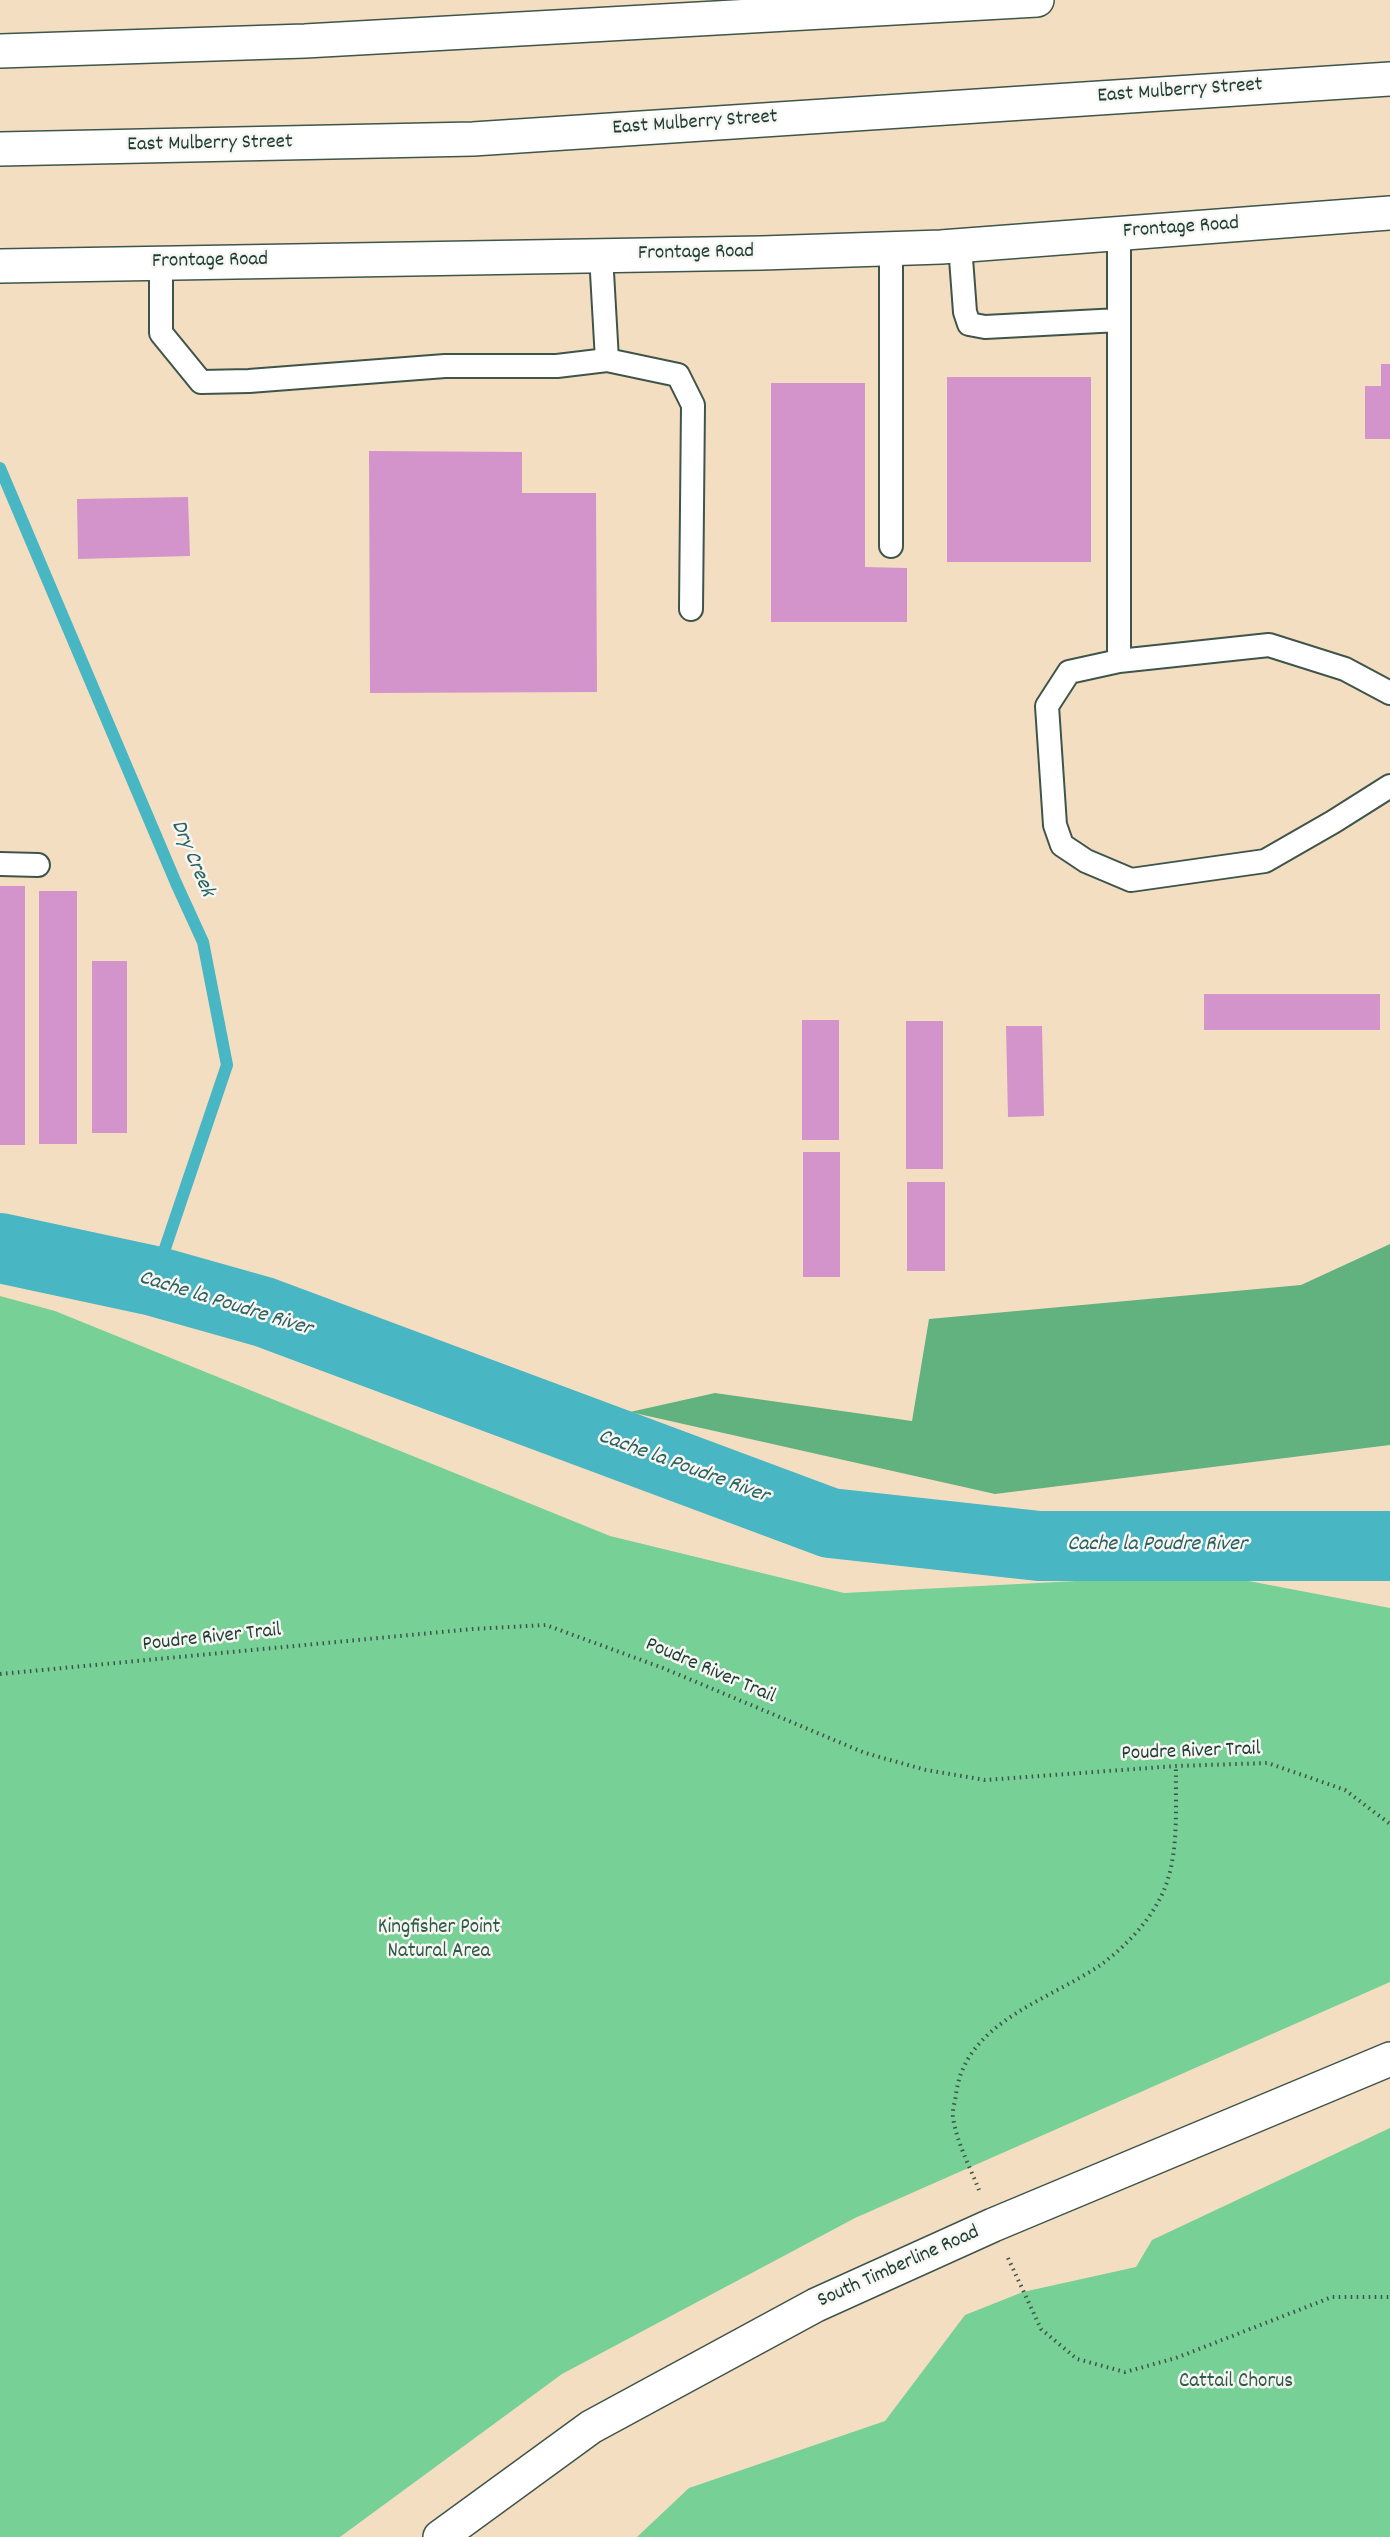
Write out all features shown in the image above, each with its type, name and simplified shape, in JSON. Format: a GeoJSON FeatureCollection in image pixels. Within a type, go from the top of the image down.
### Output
{"type":"FeatureCollection","features":[{"type":"Feature","properties":{"kind":"main road"},"geometry":{"type":"LineString","coordinates":[[0,51],[305,41],[1037,0]]}},
{"type":"Feature","properties":{"kind":"main road","name":"East Mulberry Street"},"geometry":{"type":"LineString","coordinates":[[0,149],[473,139],[1390,79]]}},
{"type":"Feature","properties":{"kind":"main road","name":"Frontage Road"},"geometry":{"type":"LineString","coordinates":[[0,266],[960,246],[1390,213]]}},
{"type":"Feature","properties":{"kind":"main road","name":"South Timberline Road"},"geometry":{"type":"LineString","coordinates":[[440,2537],[591,2427],[816,2305],[1004,2221],[1387,2060]]}},
{"type":"Feature","properties":{"kind":"lane"},"geometry":{"type":"LineString","coordinates":[[1119,234],[1119,661]]}},
{"type":"Feature","properties":{"kind":"lane"},"geometry":{"type":"LineString","coordinates":[[960,246],[969,324],[985,327],[1119,320]]}},
{"type":"Feature","properties":{"kind":"lane"},"geometry":{"type":"LineString","coordinates":[[891,248],[891,546]]}},
{"type":"Feature","properties":{"kind":"lane"},"geometry":{"type":"LineString","coordinates":[[601,255],[607,360]]}},
{"type":"Feature","properties":{"kind":"lane"},"geometry":{"type":"LineString","coordinates":[[161,263],[161,333],[201,382],[445,366],[557,366],[607,360],[678,375],[693,405],[691,609]]}},
{"type":"Feature","properties":{"kind":"lane"},"geometry":{"type":"LineString","coordinates":[[1390,693],[1345,669],[1269,645],[1119,661],[1069,672],[1047,706],[1055,825],[1062,845],[1086,861],[1131,880],[1265,861],[1390,786]]}},
{"type":"Feature","properties":{"kind":"lane"},"geometry":{"type":"LineString","coordinates":[[0,864],[38,865]]}},
{"type":"Feature","properties":{"kind":"path","name":"Poudre River Trail"},"geometry":{"type":"LineString","coordinates":[[0,1674],[473,1629],[546,1625],[663,1668],[864,1753],[926,1770],[986,1780],[1176,1766],[1268,1763],[1345,1790],[1390,1824]]}},
{"type":"Feature","properties":{"kind":"green space"},"geometry":{"type":"Polygon","coordinates":[[[1390,1244],[1390,1445],[995,1494],[630,1412],[715,1393],[912,1421],[929,1319],[1301,1285],[1390,1244]]]}},
{"type":"Feature","properties":{"kind":"green space","name":"Kingfisher Point Natural Area"},"geometry":{"type":"Polygon","coordinates":[[[0,1296],[55,1311],[610,1536],[844,1593],[1212,1574],[1390,1608],[1390,1982],[855,2218],[562,2374],[340,2537],[0,2537],[0,1296]]]}},
{"type":"Feature","properties":{"kind":"green space","name":"Cattail Chorus"},"geometry":{"type":"Polygon","coordinates":[[[1390,2128],[1390,2537],[637,2537],[689,2488],[885,2421],[965,2315],[1023,2292],[1136,2267],[1152,2240],[1390,2128]]]}},
{"type":"Feature","properties":{"kind":"building"},"geometry":{"type":"Polygon","coordinates":[[[1381,364],[1390,364],[1390,439],[1365,439],[1365,386],[1381,386],[1381,364]]]}},
{"type":"Feature","properties":{"kind":"building"},"geometry":{"type":"Polygon","coordinates":[[[947,377],[1091,377],[1091,562],[947,562],[947,377]]]}},
{"type":"Feature","properties":{"kind":"building"},"geometry":{"type":"Polygon","coordinates":[[[771,383],[865,383],[865,567],[907,568],[907,622],[771,622],[771,383]]]}},
{"type":"Feature","properties":{"kind":"building"},"geometry":{"type":"Polygon","coordinates":[[[369,451],[522,452],[522,493],[596,493],[597,692],[370,693],[369,451]]]}},
{"type":"Feature","properties":{"kind":"building"},"geometry":{"type":"Polygon","coordinates":[[[188,497],[190,556],[78,559],[77,499],[188,497]]]}},
{"type":"Feature","properties":{"kind":"building"},"geometry":{"type":"Polygon","coordinates":[[[0,886],[25,886],[25,1145],[0,1145],[0,886]]]}},
{"type":"Feature","properties":{"kind":"building"},"geometry":{"type":"Polygon","coordinates":[[[39,891],[77,891],[77,1144],[39,1144],[39,891]]]}},
{"type":"Feature","properties":{"kind":"building"},"geometry":{"type":"Polygon","coordinates":[[[92,961],[127,961],[127,1133],[92,1133],[92,961]]]}},
{"type":"Feature","properties":{"kind":"building"},"geometry":{"type":"Polygon","coordinates":[[[1204,994],[1380,994],[1380,1030],[1204,1030],[1204,994]]]}},
{"type":"Feature","properties":{"kind":"building"},"geometry":{"type":"Polygon","coordinates":[[[802,1020],[839,1020],[839,1140],[802,1140],[802,1020]]]}},
{"type":"Feature","properties":{"kind":"building"},"geometry":{"type":"Polygon","coordinates":[[[906,1021],[943,1021],[943,1169],[906,1169],[906,1021]]]}},
{"type":"Feature","properties":{"kind":"building"},"geometry":{"type":"Polygon","coordinates":[[[1006,1026],[1042,1026],[1044,1116],[1008,1117],[1006,1026]]]}},
{"type":"Feature","properties":{"kind":"building"},"geometry":{"type":"Polygon","coordinates":[[[803,1152],[840,1152],[840,1277],[803,1277],[803,1152]]]}},
{"type":"Feature","properties":{"kind":"building"},"geometry":{"type":"Polygon","coordinates":[[[907,1182],[945,1182],[945,1271],[907,1271],[907,1182]]]}},
{"type":"Feature","properties":{"kind":"waterway","name":"Dry Creek"},"geometry":{"type":"LineString","coordinates":[[0,468],[203,942],[227,1065],[154,1281]]}},
{"type":"Feature","properties":{"kind":"waterway","name":"Cache la Poudre River"},"geometry":{"type":"LineString","coordinates":[[0,1248],[154,1281],[264,1312],[830,1523],[1039,1546],[1390,1546]]}}]}
